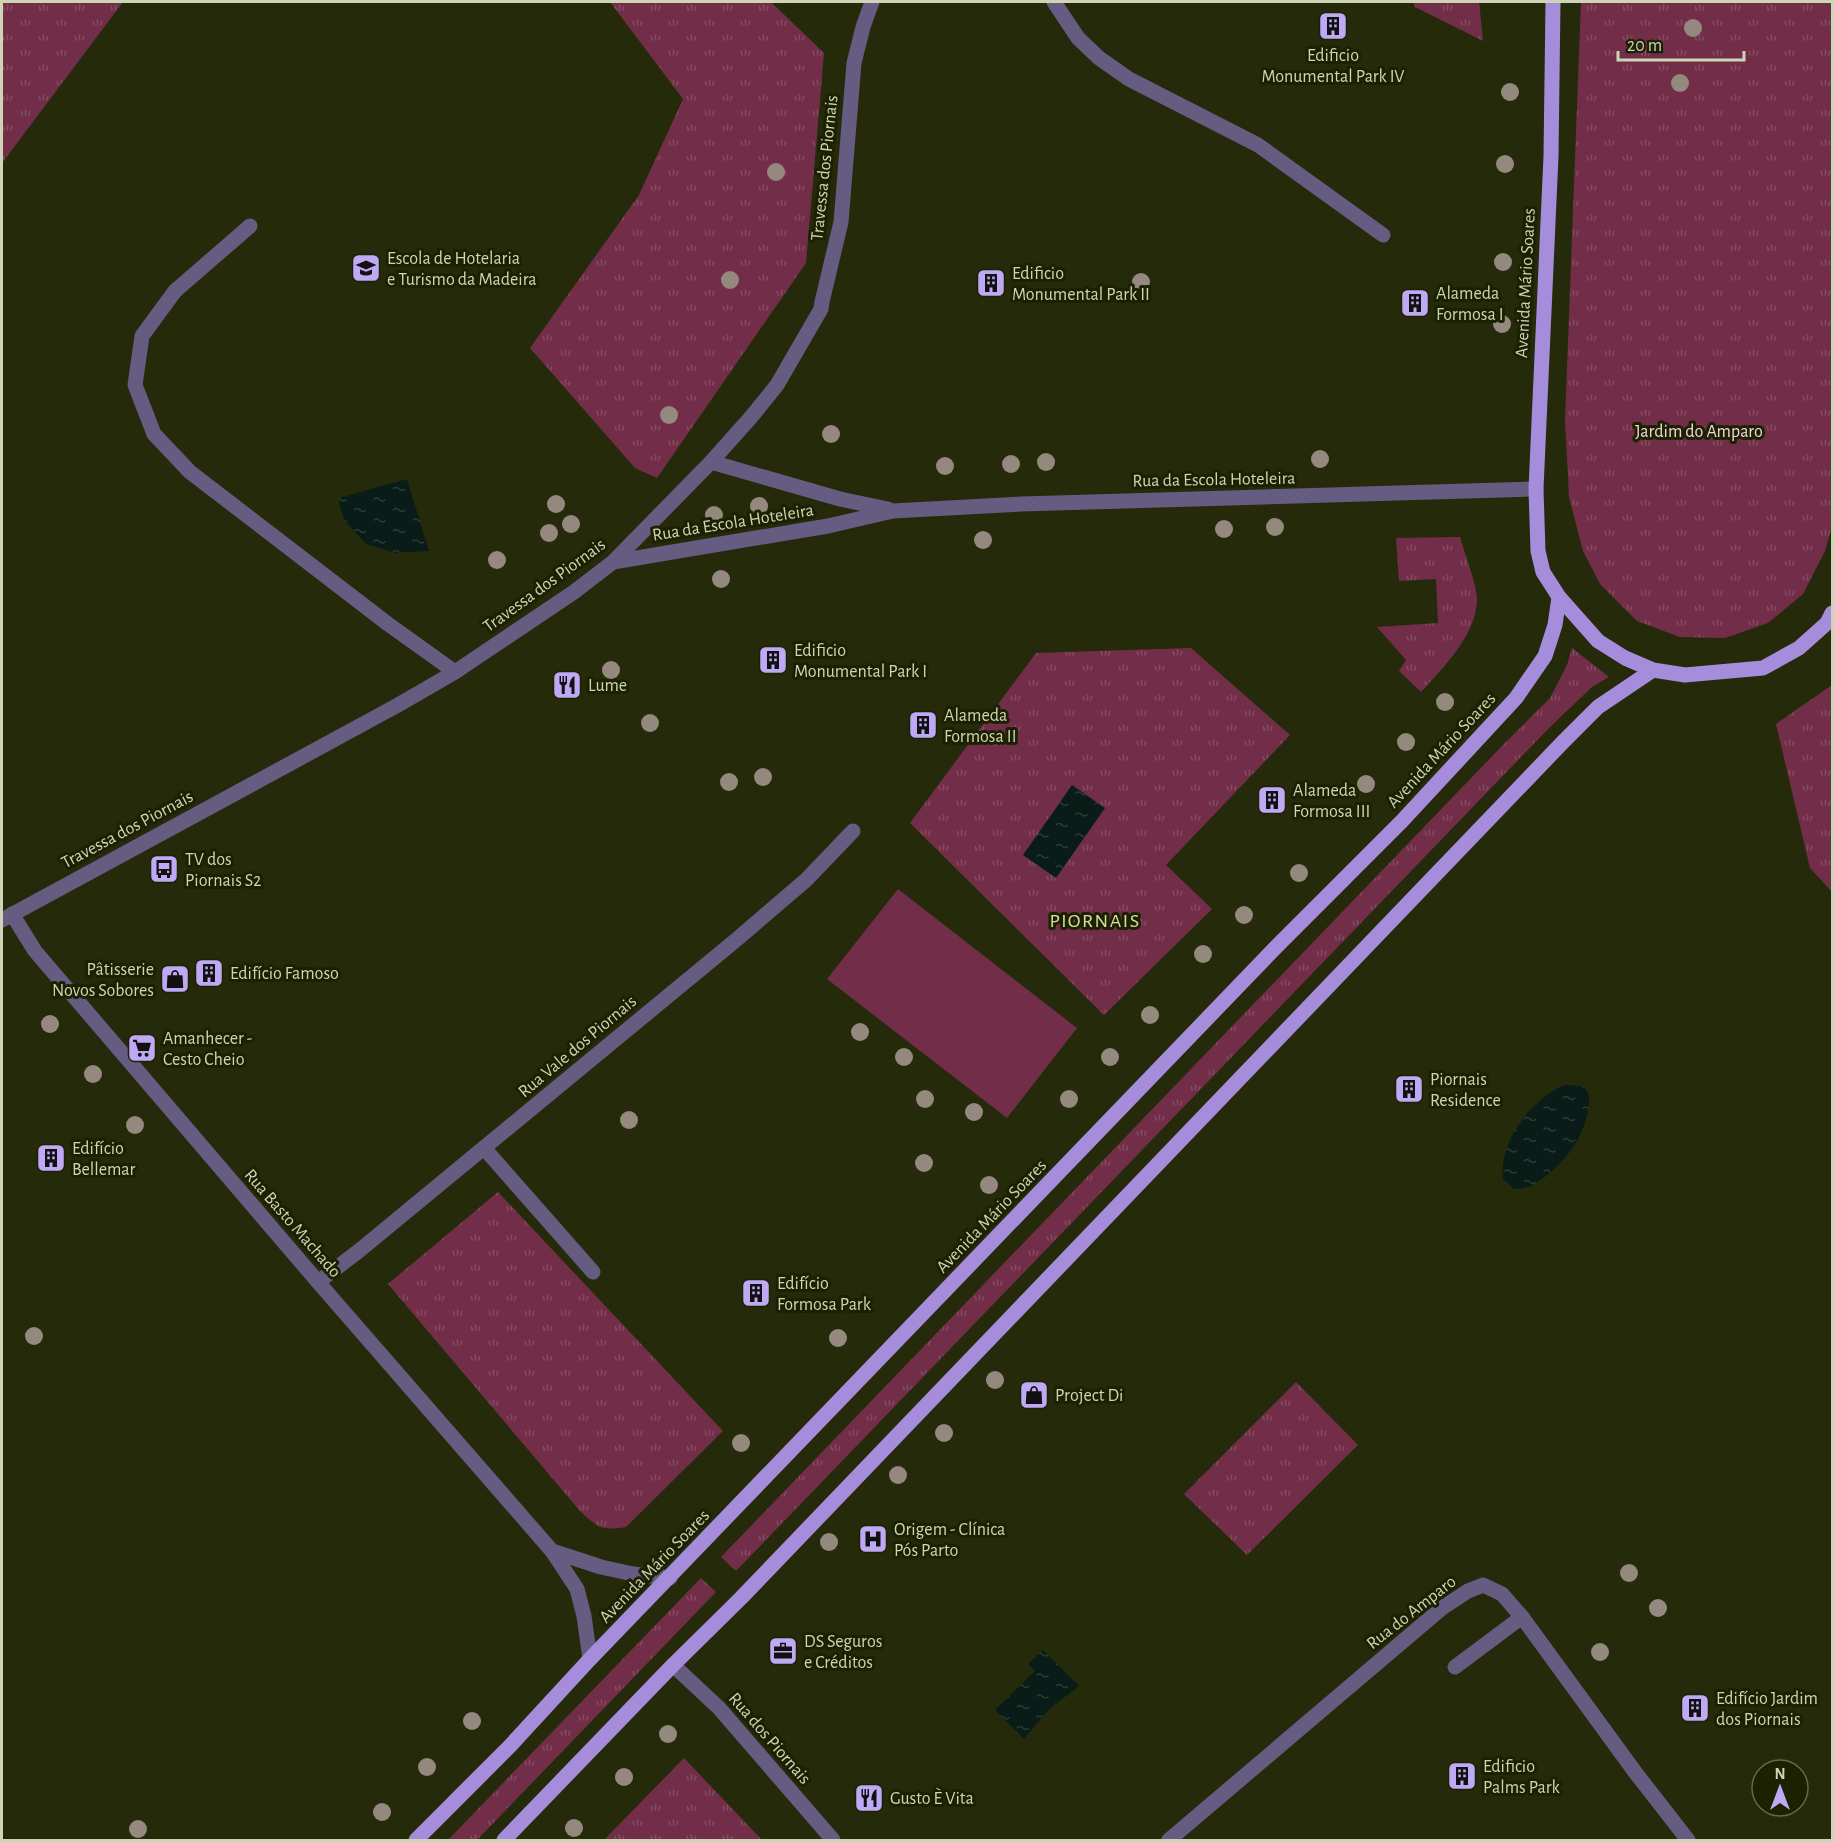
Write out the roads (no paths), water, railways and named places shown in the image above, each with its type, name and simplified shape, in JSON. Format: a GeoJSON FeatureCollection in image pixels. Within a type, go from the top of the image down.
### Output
{"type":"FeatureCollection","features":[{"type":"Feature","properties":{"kind":"main road","name":"Avenida Mário Soares"},"geometry":{"type":"LineString","coordinates":[[1553,2],[1551,156],[1536,489],[1538,550],[1543,572],[1559,597],[1598,641],[1624,658],[1653,670],[1685,675],[1762,668],[1799,648],[1827,623],[1833,612]]}},
{"type":"Feature","properties":{"kind":"main road","name":"Avenida Mário Soares"},"geometry":{"type":"LineString","coordinates":[[416,1840],[510,1746],[590,1659],[1277,946],[1402,822],[1516,698],[1545,656],[1555,626],[1559,597]]}},
{"type":"Feature","properties":{"kind":"main road"},"geometry":{"type":"LineString","coordinates":[[504,1840],[741,1598],[1563,742],[1598,707],[1653,670]]}},
{"type":"Feature","properties":{"kind":"street","name":"Travessa dos Piornais"},"geometry":{"type":"LineString","coordinates":[[7,917],[455,672],[574,592],[613,562],[677,498],[753,416],[777,385],[821,309],[841,222],[854,63],[872,2]]}},
{"type":"Feature","properties":{"kind":"street"},"geometry":{"type":"LineString","coordinates":[[1053,2],[1078,38],[1099,58],[1129,79],[1258,145],[1383,235]]}},
{"type":"Feature","properties":{"kind":"street"},"geometry":{"type":"LineString","coordinates":[[250,226],[176,291],[142,336],[135,385],[154,434],[197,478],[388,624],[455,672]]}},
{"type":"Feature","properties":{"kind":"street","name":"Rua da Escola Hoteleira"},"geometry":{"type":"LineString","coordinates":[[711,462],[840,499],[893,511]]}},
{"type":"Feature","properties":{"kind":"street","name":"Rua da Escola Hoteleira"},"geometry":{"type":"LineString","coordinates":[[613,562],[828,526],[893,511],[1022,504],[1536,489]]}},
{"type":"Feature","properties":{"kind":"street","name":"Rua Vale dos Piornais"},"geometry":{"type":"LineString","coordinates":[[318,1281],[360,1250],[736,940],[806,880],[853,831]]}},
{"type":"Feature","properties":{"kind":"street","name":"Rua Basto Machado"},"geometry":{"type":"LineString","coordinates":[[7,917],[552,1551],[577,1589],[584,1616],[590,1659]]}},
{"type":"Feature","properties":{"kind":"street"},"geometry":{"type":"LineString","coordinates":[[484,1148],[592,1272]]}},
{"type":"Feature","properties":{"kind":"street"},"geometry":{"type":"LineString","coordinates":[[552,1551],[601,1567],[633,1574],[670,1578]]}},
{"type":"Feature","properties":{"kind":"street","name":"Rua do Amparo"},"geometry":{"type":"LineString","coordinates":[[1169,1840],[1442,1608],[1468,1591],[1483,1585],[1503,1594],[1522,1617],[1635,1772],[1688,1840]]}},
{"type":"Feature","properties":{"kind":"street"},"geometry":{"type":"LineString","coordinates":[[1455,1667],[1522,1617]]}},
{"type":"Feature","properties":{"kind":"street","name":"Rua dos Piornais"},"geometry":{"type":"LineString","coordinates":[[673,1665],[719,1708],[833,1840]]}},
{"type":"Feature","properties":{"kind":"water"},"geometry":{"type":"Polygon","coordinates":[[[407,479],[429,551],[395,553],[366,544],[344,520],[338,498],[407,479]]]}},
{"type":"Feature","properties":{"kind":"water"},"geometry":{"type":"Polygon","coordinates":[[[1072,785],[1105,808],[1056,878],[1023,855],[1072,785]]]}},
{"type":"Feature","properties":{"kind":"water"},"geometry":{"type":"Polygon","coordinates":[[[1564,1085],[1583,1087],[1589,1094],[1584,1127],[1572,1149],[1546,1176],[1531,1186],[1514,1189],[1503,1179],[1506,1151],[1512,1137],[1519,1124],[1540,1101],[1564,1085]]]}},
{"type":"Feature","properties":{"kind":"water"},"geometry":{"type":"Polygon","coordinates":[[[1043,1650],[1079,1686],[1048,1710],[1024,1739],[995,1710],[1035,1671],[1028,1664],[1043,1650]]]}},
{"type":"Feature","properties":{"kind":"place","name":"Edificio Monumental Park IV"},"geometry":{"type":"Point","coordinates":[1333,26]}},
{"type":"Feature","properties":{"kind":"place","name":"Escola de Hotelaria e Turismo da Madeira"},"geometry":{"type":"Point","coordinates":[366,268]}},
{"type":"Feature","properties":{"kind":"place","name":"Edificio Monumental Park II"},"geometry":{"type":"Point","coordinates":[991,283]}},
{"type":"Feature","properties":{"kind":"place","name":"Alameda Formosa I"},"geometry":{"type":"Point","coordinates":[1415,303]}},
{"type":"Feature","properties":{"kind":"place","name":"Edificio Monumental Park I"},"geometry":{"type":"Point","coordinates":[773,660]}},
{"type":"Feature","properties":{"kind":"place","name":"Lume"},"geometry":{"type":"Point","coordinates":[567,685]}},
{"type":"Feature","properties":{"kind":"place","name":"Alameda Formosa II"},"geometry":{"type":"Point","coordinates":[923,725]}},
{"type":"Feature","properties":{"kind":"place","name":"Alameda Formosa III"},"geometry":{"type":"Point","coordinates":[1272,800]}},
{"type":"Feature","properties":{"kind":"place","name":"TV dos Piornais S2"},"geometry":{"type":"Point","coordinates":[164,869]}},
{"type":"Feature","properties":{"kind":"place","name":"Edifício Famoso"},"geometry":{"type":"Point","coordinates":[209,973]}},
{"type":"Feature","properties":{"kind":"place","name":"Pâtisserie Novos Sobores"},"geometry":{"type":"Point","coordinates":[175,979]}},
{"type":"Feature","properties":{"kind":"place","name":"Amanhecer - Cesto Cheio"},"geometry":{"type":"Point","coordinates":[142,1048]}},
{"type":"Feature","properties":{"kind":"place","name":"Piornais Residence"},"geometry":{"type":"Point","coordinates":[1409,1089]}},
{"type":"Feature","properties":{"kind":"place","name":"Edifício Bellemar"},"geometry":{"type":"Point","coordinates":[51,1158]}},
{"type":"Feature","properties":{"kind":"place","name":"Edifício Formosa Park"},"geometry":{"type":"Point","coordinates":[756,1293]}},
{"type":"Feature","properties":{"kind":"place","name":"Project Di"},"geometry":{"type":"Point","coordinates":[1034,1395]}},
{"type":"Feature","properties":{"kind":"place","name":"Origem - Clínica Pós Parto"},"geometry":{"type":"Point","coordinates":[873,1539]}},
{"type":"Feature","properties":{"kind":"place","name":"DS Seguros e Créditos"},"geometry":{"type":"Point","coordinates":[783,1651]}},
{"type":"Feature","properties":{"kind":"place","name":"Edifício Jardim dos Piornais"},"geometry":{"type":"Point","coordinates":[1695,1708]}},
{"type":"Feature","properties":{"kind":"place","name":"Edificio Palms Park"},"geometry":{"type":"Point","coordinates":[1462,1776]}},
{"type":"Feature","properties":{"kind":"place","name":"Gusto È Vita"},"geometry":{"type":"Point","coordinates":[869,1798]}},
{"type":"Feature","properties":{"kind":"district","name":"PIORNAIS"},"geometry":{"type":"Point","coordinates":[1095,920]}},
{"type":"Feature","properties":{"kind":"park label","name":"Jardim do Amparo"},"geometry":{"type":"Point","coordinates":[1699,431]}}]}
